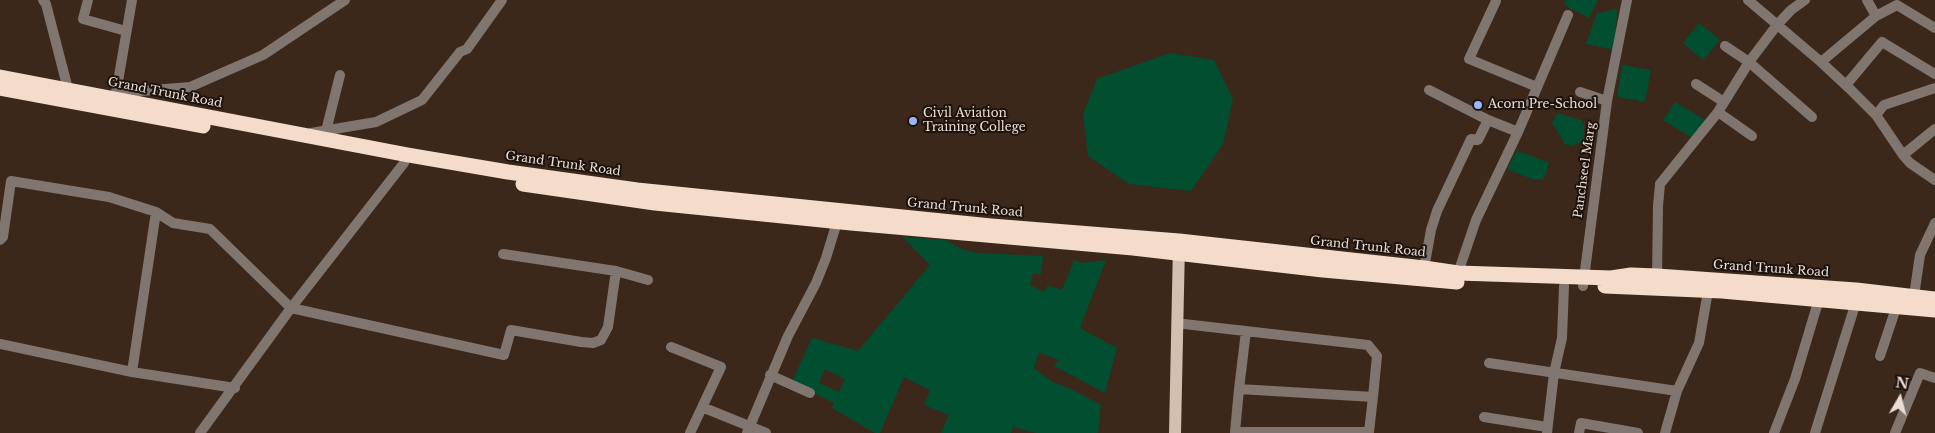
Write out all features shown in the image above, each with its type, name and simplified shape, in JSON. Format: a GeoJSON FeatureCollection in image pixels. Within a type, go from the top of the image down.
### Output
{"type":"FeatureCollection","features":[{"type":"Feature","properties":{"kind":"highway","name":"Grand Trunk Road"},"geometry":{"type":"LineString","coordinates":[[0,77],[113,95],[296,134],[508,172],[637,190],[1179,247],[1323,270],[1423,280],[1564,286],[1583,281],[1632,275],[1657,276],[1856,290],[1935,299]]}},
{"type":"Feature","properties":{"kind":"highway","name":"Grand Trunk Road"},"geometry":{"type":"LineString","coordinates":[[0,88],[404,164],[557,190],[655,202],[837,222],[1179,247],[1424,268],[1458,273],[1819,299],[1935,310]]}},
{"type":"Feature","properties":{"kind":"main road"},"geometry":{"type":"LineString","coordinates":[[1175,433],[1179,247]]}},
{"type":"Feature","properties":{"kind":"street"},"geometry":{"type":"LineString","coordinates":[[43,0],[46,4],[68,89]]}},
{"type":"Feature","properties":{"kind":"street"},"geometry":{"type":"LineString","coordinates":[[88,0],[83,19],[126,31]]}},
{"type":"Feature","properties":{"kind":"street"},"geometry":{"type":"LineString","coordinates":[[132,0],[113,95],[190,87],[263,55],[345,0]]}},
{"type":"Feature","properties":{"kind":"street"},"geometry":{"type":"LineString","coordinates":[[296,134],[376,122],[422,100],[460,52],[467,49],[502,0]]}},
{"type":"Feature","properties":{"kind":"street"},"geometry":{"type":"LineString","coordinates":[[1496,0],[1469,59],[1537,87]]}},
{"type":"Feature","properties":{"kind":"street"},"geometry":{"type":"LineString","coordinates":[[1616,0],[1627,3]]}},
{"type":"Feature","properties":{"kind":"street"},"geometry":{"type":"LineString","coordinates":[[1748,0],[1822,62],[1846,85],[1876,115],[1910,163],[1935,180]]}},
{"type":"Feature","properties":{"kind":"street"},"geometry":{"type":"LineString","coordinates":[[1657,276],[1660,184],[1718,112],[1749,62],[1777,26],[1792,10],[1805,0]]}},
{"type":"Feature","properties":{"kind":"street"},"geometry":{"type":"LineString","coordinates":[[1867,0],[1876,16]]}},
{"type":"Feature","properties":{"kind":"street"},"geometry":{"type":"LineString","coordinates":[[1822,62],[1876,16],[1899,2],[1935,28]]}},
{"type":"Feature","properties":{"kind":"street","name":"Panchseel Marg"},"geometry":{"type":"LineString","coordinates":[[1583,281],[1607,101],[1627,3]]}},
{"type":"Feature","properties":{"kind":"street"},"geometry":{"type":"LineString","coordinates":[[1458,273],[1476,220],[1518,132],[1568,15]]}},
{"type":"Feature","properties":{"kind":"street"},"geometry":{"type":"LineString","coordinates":[[1846,85],[1882,42],[1935,74]]}},
{"type":"Feature","properties":{"kind":"street"},"geometry":{"type":"LineString","coordinates":[[1725,46],[1749,62],[1812,116]]}},
{"type":"Feature","properties":{"kind":"street"},"geometry":{"type":"LineString","coordinates":[[326,131],[340,75]]}},
{"type":"Feature","properties":{"kind":"street"},"geometry":{"type":"LineString","coordinates":[[1696,84],[1724,102]]}},
{"type":"Feature","properties":{"kind":"street"},"geometry":{"type":"LineString","coordinates":[[1876,115],[1884,105],[1935,88]]}},
{"type":"Feature","properties":{"kind":"street"},"geometry":{"type":"LineString","coordinates":[[1429,90],[1488,120],[1518,132]]}},
{"type":"Feature","properties":{"kind":"street"},"geometry":{"type":"LineString","coordinates":[[1580,92],[1607,101]]}},
{"type":"Feature","properties":{"kind":"street"},"geometry":{"type":"LineString","coordinates":[[1718,112],[1752,136]]}},
{"type":"Feature","properties":{"kind":"street"},"geometry":{"type":"LineString","coordinates":[[1424,268],[1431,230],[1437,211],[1471,139],[1478,140],[1488,120]]}},
{"type":"Feature","properties":{"kind":"street"},"geometry":{"type":"LineString","coordinates":[[1903,155],[1935,130]]}},
{"type":"Feature","properties":{"kind":"street"},"geometry":{"type":"LineString","coordinates":[[200,433],[235,388],[291,308],[404,164]]}},
{"type":"Feature","properties":{"kind":"street"},"geometry":{"type":"LineString","coordinates":[[0,240],[4,237],[11,182],[109,197],[156,212],[173,223],[210,229],[291,308],[504,355],[511,330],[581,342],[593,343],[601,340],[608,327],[616,271]]}},
{"type":"Feature","properties":{"kind":"street"},"geometry":{"type":"LineString","coordinates":[[132,372],[156,212]]}},
{"type":"Feature","properties":{"kind":"street"},"geometry":{"type":"LineString","coordinates":[[748,429],[788,336],[816,282],[826,258],[837,222]]}},
{"type":"Feature","properties":{"kind":"street"},"geometry":{"type":"LineString","coordinates":[[1914,296],[1920,255],[1935,223]]}},
{"type":"Feature","properties":{"kind":"street"},"geometry":{"type":"LineString","coordinates":[[503,254],[616,271],[648,280]]}},
{"type":"Feature","properties":{"kind":"street"},"geometry":{"type":"LineString","coordinates":[[1484,417],[1547,430],[1554,373],[1562,338],[1564,286]]}},
{"type":"Feature","properties":{"kind":"street"},"geometry":{"type":"LineString","coordinates":[[1665,433],[1677,390],[1699,343],[1708,291]]}},
{"type":"Feature","properties":{"kind":"street"},"geometry":{"type":"LineString","coordinates":[[1774,433],[1795,379],[1819,299]]}},
{"type":"Feature","properties":{"kind":"street"},"geometry":{"type":"LineString","coordinates":[[1815,433],[1856,302]]}},
{"type":"Feature","properties":{"kind":"street"},"geometry":{"type":"LineString","coordinates":[[1880,356],[1896,306]]}},
{"type":"Feature","properties":{"kind":"street"},"geometry":{"type":"LineString","coordinates":[[1177,324],[1368,345],[1377,356],[1369,432],[1235,432],[1246,332]]}},
{"type":"Feature","properties":{"kind":"street"},"geometry":{"type":"LineString","coordinates":[[0,344],[132,372],[235,388]]}},
{"type":"Feature","properties":{"kind":"street"},"geometry":{"type":"LineString","coordinates":[[671,347],[721,367],[690,433]]}},
{"type":"Feature","properties":{"kind":"street"},"geometry":{"type":"LineString","coordinates":[[1489,363],[1677,390]]}},
{"type":"Feature","properties":{"kind":"street"},"geometry":{"type":"LineString","coordinates":[[1895,433],[1920,373],[1935,378]]}},
{"type":"Feature","properties":{"kind":"street"},"geometry":{"type":"LineString","coordinates":[[770,375],[810,393]]}},
{"type":"Feature","properties":{"kind":"street"},"geometry":{"type":"LineString","coordinates":[[1239,389],[1373,397]]}},
{"type":"Feature","properties":{"kind":"street"},"geometry":{"type":"LineString","coordinates":[[702,407],[748,429],[766,433]]}},
{"type":"Feature","properties":{"kind":"street"},"geometry":{"type":"LineString","coordinates":[[1580,433],[1581,423],[1638,433]]}},
{"type":"Feature","properties":{"kind":"green space"},"geometry":{"type":"Polygon","coordinates":[[[1566,0],[1598,0],[1589,18],[1564,5],[1566,0]]]}},
{"type":"Feature","properties":{"kind":"green space"},"geometry":{"type":"Polygon","coordinates":[[[1617,9],[1615,50],[1586,44],[1597,13],[1617,9]]]}},
{"type":"Feature","properties":{"kind":"green space"},"geometry":{"type":"Polygon","coordinates":[[[1699,23],[1720,40],[1703,60],[1683,43],[1699,23]]]}},
{"type":"Feature","properties":{"kind":"green space"},"geometry":{"type":"Polygon","coordinates":[[[1170,53],[1214,60],[1233,99],[1223,144],[1191,191],[1129,184],[1088,156],[1083,114],[1097,79],[1170,53]]]}},
{"type":"Feature","properties":{"kind":"green space"},"geometry":{"type":"Polygon","coordinates":[[[1622,65],[1651,70],[1645,102],[1617,97],[1622,65]]]}},
{"type":"Feature","properties":{"kind":"green space"},"geometry":{"type":"Polygon","coordinates":[[[1675,102],[1707,121],[1694,139],[1663,120],[1675,102]]]}},
{"type":"Feature","properties":{"kind":"green space"},"geometry":{"type":"Polygon","coordinates":[[[1557,113],[1581,120],[1584,126],[1584,142],[1573,146],[1564,144],[1552,123],[1557,113]]]}},
{"type":"Feature","properties":{"kind":"green space"},"geometry":{"type":"Polygon","coordinates":[[[1517,151],[1548,162],[1543,180],[1532,179],[1507,169],[1517,151]]]}},
{"type":"Feature","properties":{"kind":"green space"},"geometry":{"type":"Polygon","coordinates":[[[903,237],[945,240],[964,250],[979,253],[1043,256],[1041,274],[1033,273],[1030,285],[1044,292],[1048,285],[1062,290],[1074,260],[1082,263],[1106,260],[1080,328],[1117,348],[1105,393],[1054,366],[1059,360],[1039,352],[1034,368],[1054,383],[1069,388],[1101,405],[1098,433],[1036,433],[1013,427],[1011,433],[941,433],[949,415],[924,405],[930,390],[904,377],[880,433],[875,433],[832,408],[834,403],[792,382],[812,338],[858,351],[930,265],[903,237]],[[825,369],[819,383],[839,392],[845,379],[825,369]]]}},
{"type":"Feature","properties":{"kind":"place","name":"Acorn Pre-School"},"geometry":{"type":"Point","coordinates":[1478,105]}},
{"type":"Feature","properties":{"kind":"place","name":"Civil Aviation Training College"},"geometry":{"type":"Point","coordinates":[913,121]}}]}
